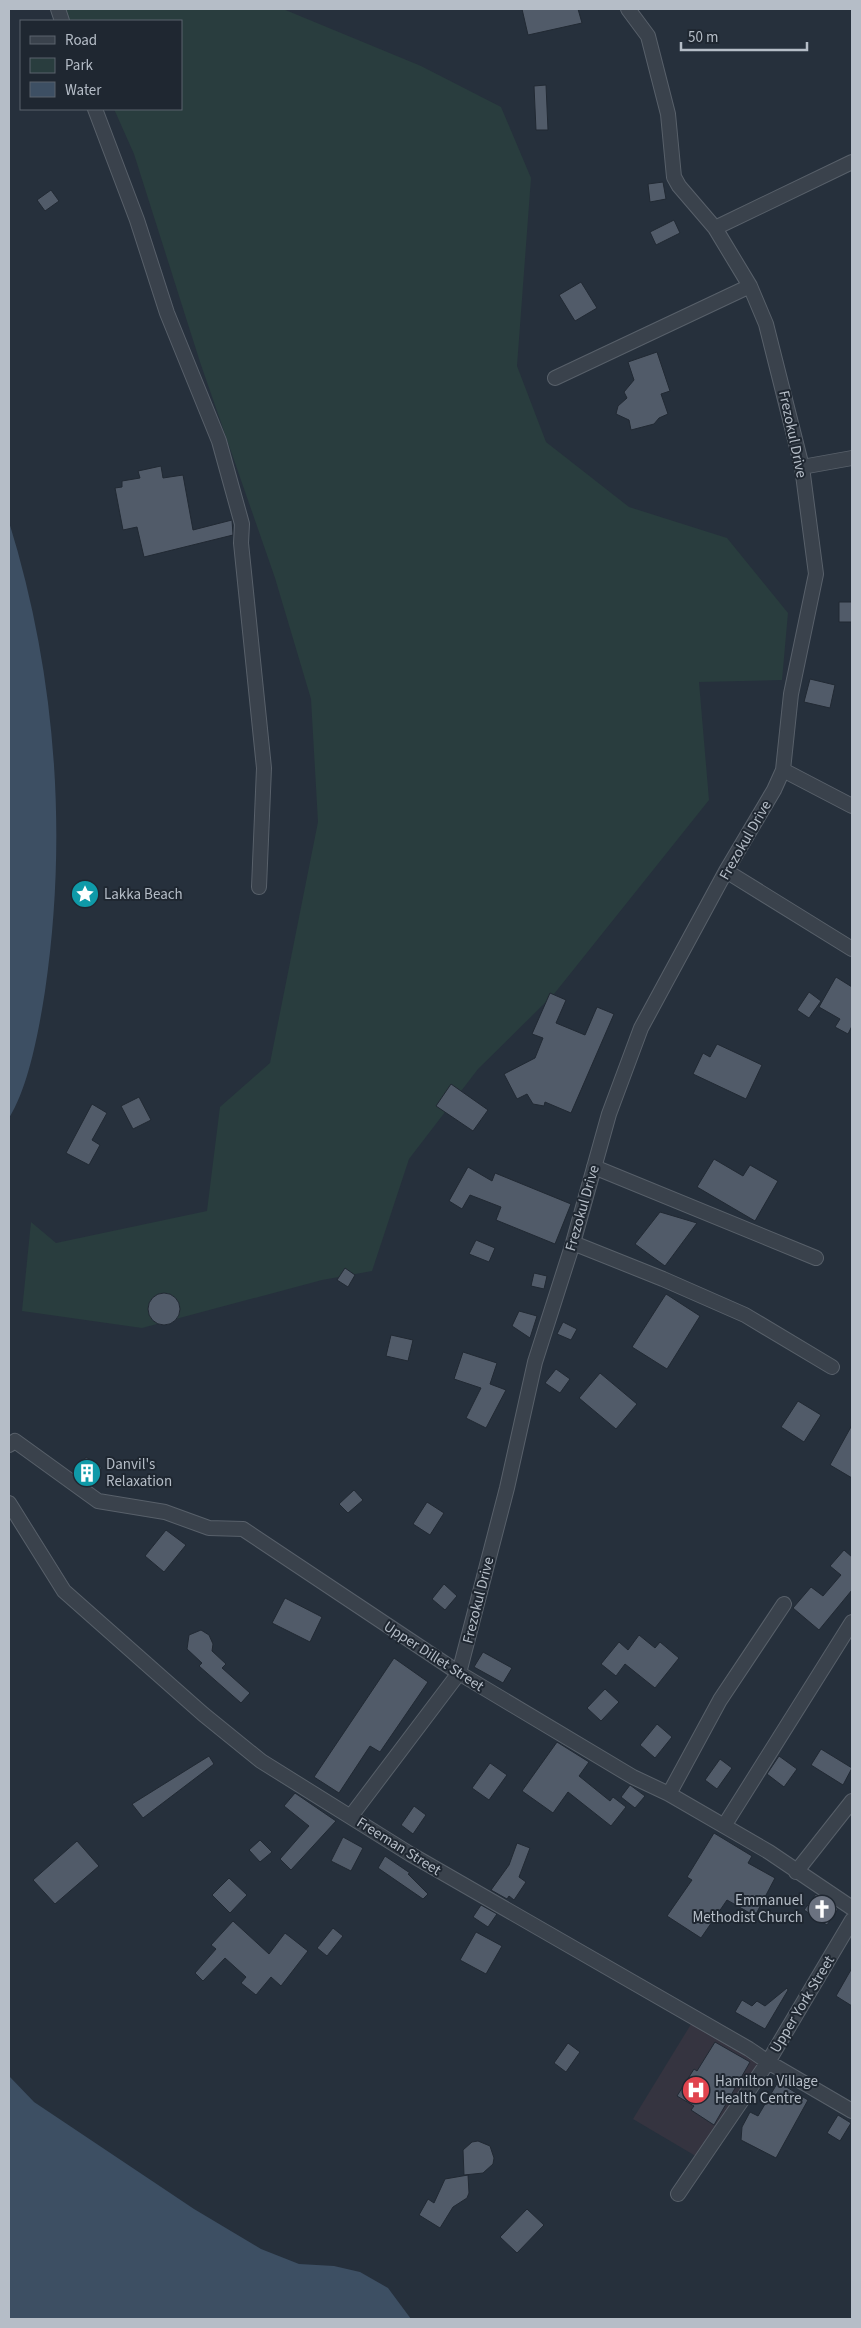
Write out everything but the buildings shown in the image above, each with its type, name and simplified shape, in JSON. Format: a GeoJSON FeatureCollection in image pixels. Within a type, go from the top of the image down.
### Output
{"type":"FeatureCollection","features":[{"type":"Feature","properties":{"kind":"street","name":"Frezokul Drive"},"geometry":{"type":"LineString","coordinates":[[459,1674],[507,1488],[535,1362],[573,1243],[609,1114],[641,1028],[726,871],[774,790],[783,770],[792,686],[816,574],[802,467],[766,324],[750,286],[715,228],[679,186],[674,176],[668,114],[648,36],[628,9]]}},
{"type":"Feature","properties":{"kind":"street"},"geometry":{"type":"LineString","coordinates":[[95,110],[137,220],[167,313],[219,441],[242,524],[241,544],[264,768],[259,887]]}},
{"type":"Feature","properties":{"kind":"street"},"geometry":{"type":"LineString","coordinates":[[715,228],[852,162]]}},
{"type":"Feature","properties":{"kind":"street"},"geometry":{"type":"LineString","coordinates":[[554,378],[750,286]]}},
{"type":"Feature","properties":{"kind":"street"},"geometry":{"type":"LineString","coordinates":[[802,467],[852,458]]}},
{"type":"Feature","properties":{"kind":"street"},"geometry":{"type":"LineString","coordinates":[[783,770],[852,806]]}},
{"type":"Feature","properties":{"kind":"street"},"geometry":{"type":"LineString","coordinates":[[726,871],[852,949]]}},
{"type":"Feature","properties":{"kind":"street"},"geometry":{"type":"LineString","coordinates":[[594,1167],[816,1258]]}},
{"type":"Feature","properties":{"kind":"street"},"geometry":{"type":"LineString","coordinates":[[573,1243],[663,1279],[745,1316],[832,1367]]}},
{"type":"Feature","properties":{"kind":"street","name":"Upper Dillet Street"},"geometry":{"type":"LineString","coordinates":[[9,1446],[15,1441],[98,1501],[164,1512],[209,1528],[243,1529],[459,1674],[633,1777],[669,1794],[769,1852],[852,1908]]}},
{"type":"Feature","properties":{"kind":"street","name":"Freeman Street"},"geometry":{"type":"LineString","coordinates":[[9,1503],[64,1591],[203,1714],[261,1761],[418,1859],[749,2049],[852,2111]]}},
{"type":"Feature","properties":{"kind":"street"},"geometry":{"type":"LineString","coordinates":[[669,1794],[720,1700],[784,1604]]}},
{"type":"Feature","properties":{"kind":"street"},"geometry":{"type":"LineString","coordinates":[[724,1826],[852,1622]]}},
{"type":"Feature","properties":{"kind":"street"},"geometry":{"type":"LineString","coordinates":[[351,1816],[459,1674]]}},
{"type":"Feature","properties":{"kind":"street"},"geometry":{"type":"LineString","coordinates":[[796,1872],[852,1800]]}},
{"type":"Feature","properties":{"kind":"street","name":"Upper York Street"},"geometry":{"type":"LineString","coordinates":[[678,2194],[768,2062],[852,1920]]}},
{"type":"Feature","properties":{"kind":"shaded area","name":"Hamilton Village Health Centre"},"geometry":{"type":"Polygon","coordinates":[[[693,2021],[760,2062],[699,2158],[633,2119],[693,2021]]]}},
{"type":"Feature","properties":{"kind":"green space"},"geometry":{"type":"Polygon","coordinates":[[[52,9],[283,9],[421,66],[501,107],[531,178],[517,366],[546,442],[629,507],[727,538],[788,613],[782,680],[699,682],[709,800],[554,994],[478,1069],[409,1159],[372,1271],[322,1280],[142,1328],[22,1311],[31,1222],[56,1243],[207,1211],[220,1107],[270,1063],[318,822],[311,699],[275,578],[200,362],[134,154],[114,110],[182,110],[182,20],[64,20],[52,9]]]}},
{"type":"Feature","properties":{"kind":"water"},"geometry":{"type":"Polygon","coordinates":[[[9,522],[25,579],[38,637],[47,696],[56,814],[56,873],[45,991],[36,1039],[28,1074],[9,1118],[9,522]]]}},
{"type":"Feature","properties":{"kind":"water"},"geometry":{"type":"Polygon","coordinates":[[[9,2076],[34,2102],[194,2209],[261,2249],[299,2264],[334,2266],[360,2272],[388,2288],[411,2319],[9,2319],[9,2076]]]}},
{"type":"Feature","properties":{"kind":"place","name":"Lakka Beach"},"geometry":{"type":"Point","coordinates":[85,894]}},
{"type":"Feature","properties":{"kind":"place","name":"Danvil's Relaxation"},"geometry":{"type":"Point","coordinates":[87,1473]}},
{"type":"Feature","properties":{"kind":"place","name":"Emmanuel Methodist Church"},"geometry":{"type":"Point","coordinates":[822,1909]}},
{"type":"Feature","properties":{"kind":"place","name":"Hamilton Village Health Centre"},"geometry":{"type":"Point","coordinates":[696,2090]}}]}
